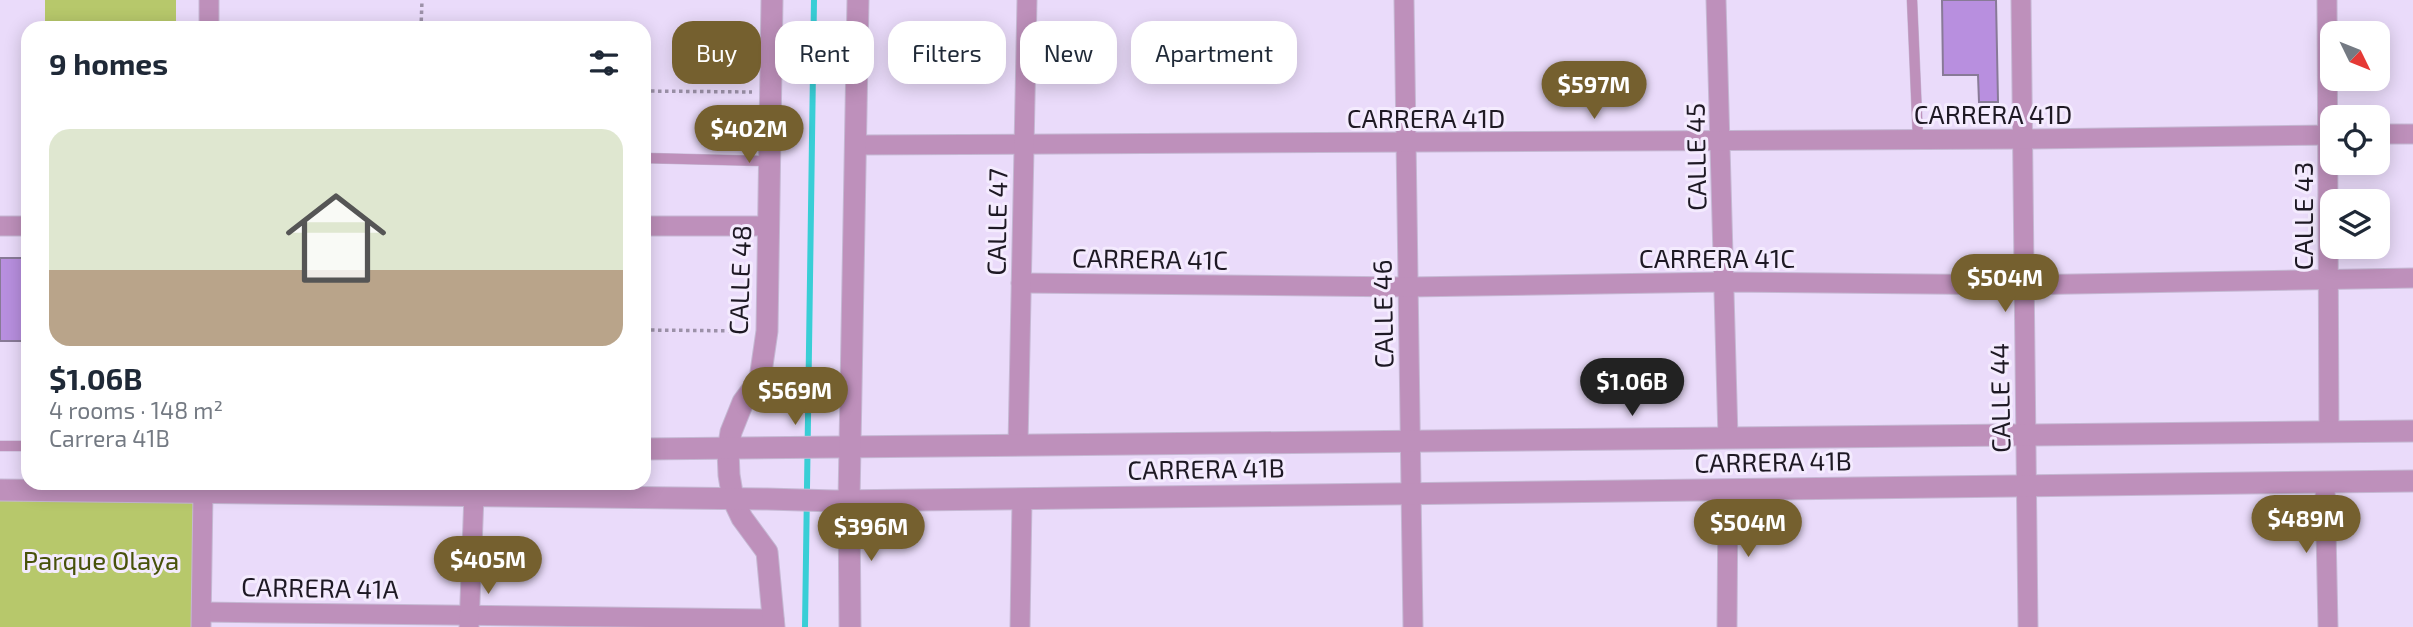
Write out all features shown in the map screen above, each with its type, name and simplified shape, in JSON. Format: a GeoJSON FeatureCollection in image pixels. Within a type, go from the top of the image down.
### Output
{"type":"FeatureCollection","features":[{"type":"Feature","properties":{"kind":"street"},"geometry":{"type":"LineString","coordinates":[[209,0],[209,21]]}},
{"type":"Feature","properties":{"kind":"street","name":"CALLE 48"},"geometry":{"type":"LineString","coordinates":[[772,0],[767,331],[760,379],[743,402],[728,450],[733,499],[750,533],[767,552],[774,623]]}},
{"type":"Feature","properties":{"kind":"street"},"geometry":{"type":"LineString","coordinates":[[850,627],[839,501],[852,446],[858,0]]}},
{"type":"Feature","properties":{"kind":"street","name":"CALLE 47"},"geometry":{"type":"LineString","coordinates":[[1018,445],[1027,0]]}},
{"type":"Feature","properties":{"kind":"street","name":"CALLE 46"},"geometry":{"type":"LineString","coordinates":[[1404,0],[1413,627]]}},
{"type":"Feature","properties":{"kind":"street","name":"CALLE 45"},"geometry":{"type":"LineString","coordinates":[[1716,0],[1728,439]]}},
{"type":"Feature","properties":{"kind":"street","name":"CALLE 44"},"geometry":{"type":"LineString","coordinates":[[2021,0],[2028,627]]}},
{"type":"Feature","properties":{"kind":"street","name":"CALLE 43"},"geometry":{"type":"LineString","coordinates":[[2327,0],[2329,105]]}},
{"type":"Feature","properties":{"kind":"street"},"geometry":{"type":"LineString","coordinates":[[2390,134],[2413,134]]}},
{"type":"Feature","properties":{"kind":"street","name":"CARRERA 41D"},"geometry":{"type":"LineString","coordinates":[[856,145],[1918,140],[2320,135]]}},
{"type":"Feature","properties":{"kind":"street","name":"CALLE 43"},"geometry":{"type":"LineString","coordinates":[[2329,175],[2329,432]]}},
{"type":"Feature","properties":{"kind":"street"},"geometry":{"type":"LineString","coordinates":[[0,226],[21,226]]}},
{"type":"Feature","properties":{"kind":"street"},"geometry":{"type":"LineString","coordinates":[[651,226],[769,226]]}},
{"type":"Feature","properties":{"kind":"street","name":"CARRERA 41C"},"geometry":{"type":"LineString","coordinates":[[1021,283],[1408,287],[1723,282],[2024,285],[2413,278]]}},
{"type":"Feature","properties":{"kind":"street","name":"CARRERA 41B"},"geometry":{"type":"LineString","coordinates":[[651,449],[2413,432]]}},
{"type":"Feature","properties":{"kind":"street","name":"CARRERA 41B"},"geometry":{"type":"LineString","coordinates":[[305,490],[839,501],[2413,481]]}},
{"type":"Feature","properties":{"kind":"street"},"geometry":{"type":"LineString","coordinates":[[2325,482],[2328,627]]}},
{"type":"Feature","properties":{"kind":"street","name":"CARRERA 41B"},"geometry":{"type":"LineString","coordinates":[[0,490],[21,490]]}},
{"type":"Feature","properties":{"kind":"street"},"geometry":{"type":"LineString","coordinates":[[202,619],[203,490]]}},
{"type":"Feature","properties":{"kind":"street"},"geometry":{"type":"LineString","coordinates":[[1727,627],[1728,490]]}},
{"type":"Feature","properties":{"kind":"street"},"geometry":{"type":"LineString","coordinates":[[469,622],[474,495]]}},
{"type":"Feature","properties":{"kind":"street"},"geometry":{"type":"LineString","coordinates":[[1020,627],[1022,499]]}},
{"type":"Feature","properties":{"kind":"street","name":"CARRERA 41A"},"geometry":{"type":"LineString","coordinates":[[202,619],[774,623]]}},
{"type":"Feature","properties":{"kind":"lane"},"geometry":{"type":"LineString","coordinates":[[1912,0],[1918,140]]}},
{"type":"Feature","properties":{"kind":"lane"},"geometry":{"type":"LineString","coordinates":[[651,159],[770,162]]}},
{"type":"Feature","properties":{"kind":"lane"},"geometry":{"type":"LineString","coordinates":[[0,446],[21,446]]}},
{"type":"Feature","properties":{"kind":"path"},"geometry":{"type":"LineString","coordinates":[[421,21],[422,0]]}},
{"type":"Feature","properties":{"kind":"path"},"geometry":{"type":"LineString","coordinates":[[651,91],[771,93]]}},
{"type":"Feature","properties":{"kind":"path"},"geometry":{"type":"LineString","coordinates":[[651,330],[767,331]]}},
{"type":"Feature","properties":{"kind":"green space"},"geometry":{"type":"Polygon","coordinates":[[[45,0],[176,0],[176,21],[45,21],[45,0]]]}},
{"type":"Feature","properties":{"kind":"green space","name":"Parque Olaya"},"geometry":{"type":"Polygon","coordinates":[[[0,490],[203,491],[201,627],[0,627],[0,490]]]}},
{"type":"Feature","properties":{"kind":"building"},"geometry":{"type":"Polygon","coordinates":[[[1942,0],[1996,0],[1998,102],[1979,102],[1978,75],[1943,75],[1942,0]]]}},
{"type":"Feature","properties":{"kind":"building"},"geometry":{"type":"Polygon","coordinates":[[[0,258],[21,258],[21,341],[0,341],[0,258]]]}},
{"type":"Feature","properties":{"kind":"waterway"},"geometry":{"type":"LineString","coordinates":[[805,627],[814,0]]}}]}
